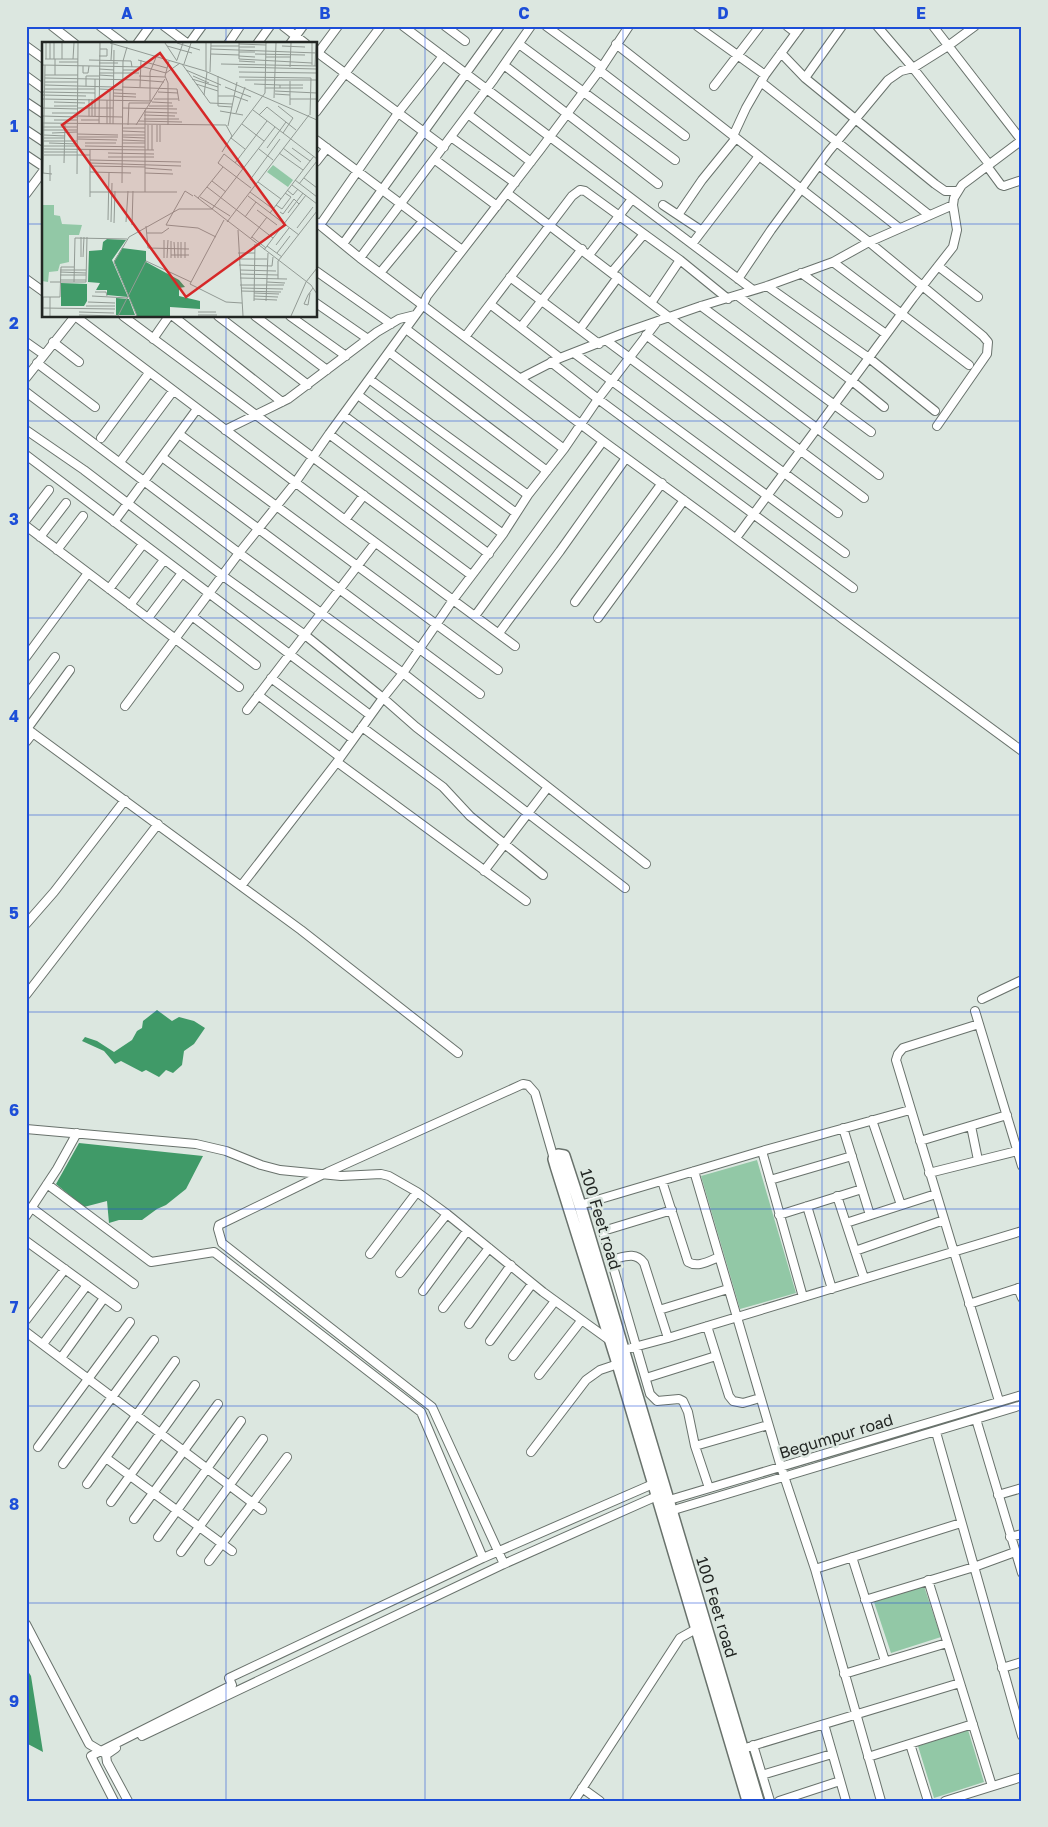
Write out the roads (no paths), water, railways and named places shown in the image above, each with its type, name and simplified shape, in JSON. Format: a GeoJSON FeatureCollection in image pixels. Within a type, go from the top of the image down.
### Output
{"type":"FeatureCollection","features":[{"type":"Feature","properties":{"kind":"street"},"geometry":{"type":"LineString","coordinates":[[52,26],[72,42]]}},
{"type":"Feature","properties":{"kind":"street"},"geometry":{"type":"LineString","coordinates":[[100,26],[121,42]]}},
{"type":"Feature","properties":{"kind":"street"},"geometry":{"type":"LineString","coordinates":[[138,42],[150,26]]}},
{"type":"Feature","properties":{"kind":"street"},"geometry":{"type":"LineString","coordinates":[[164,26],[185,42]]}},
{"type":"Feature","properties":{"kind":"street"},"geometry":{"type":"LineString","coordinates":[[190,42],[202,26]]}},
{"type":"Feature","properties":{"kind":"street"},"geometry":{"type":"LineString","coordinates":[[229,42],[240,26]]}},
{"type":"Feature","properties":{"kind":"street"},"geometry":{"type":"LineString","coordinates":[[258,42],[270,26]]}},
{"type":"Feature","properties":{"kind":"street"},"geometry":{"type":"LineString","coordinates":[[283,26],[304,42]]}},
{"type":"Feature","properties":{"kind":"street"},"geometry":{"type":"LineString","coordinates":[[292,42],[303,26]]}},
{"type":"Feature","properties":{"kind":"street"},"geometry":{"type":"LineString","coordinates":[[318,52],[338,26]]}},
{"type":"Feature","properties":{"kind":"street"},"geometry":{"type":"LineString","coordinates":[[318,109],[381,26]]}},
{"type":"Feature","properties":{"kind":"street"},"geometry":{"type":"LineString","coordinates":[[403,26],[753,290]]}},
{"type":"Feature","properties":{"kind":"street"},"geometry":{"type":"LineString","coordinates":[[445,26],[465,41]]}},
{"type":"Feature","properties":{"kind":"street"},"geometry":{"type":"LineString","coordinates":[[343,244],[500,26]]}},
{"type":"Feature","properties":{"kind":"street"},"geometry":{"type":"LineString","coordinates":[[360,258],[444,147],[531,26]]}},
{"type":"Feature","properties":{"kind":"street"},"geometry":{"type":"LineString","coordinates":[[546,26],[685,136]]}},
{"type":"Feature","properties":{"kind":"street"},"geometry":{"type":"LineString","coordinates":[[125,706],[239,552],[295,483],[423,305],[427,296],[550,137],[629,26]]}},
{"type":"Feature","properties":{"kind":"street"},"geometry":{"type":"LineString","coordinates":[[697,26],[738,56],[837,141],[929,215]]}},
{"type":"Feature","properties":{"kind":"street"},"geometry":{"type":"LineString","coordinates":[[714,86],[760,26]]}},
{"type":"Feature","properties":{"kind":"street"},"geometry":{"type":"LineString","coordinates":[[787,26],[796,33]]}},
{"type":"Feature","properties":{"kind":"street"},"geometry":{"type":"LineString","coordinates":[[678,215],[734,137],[763,79],[801,26]]}},
{"type":"Feature","properties":{"kind":"street"},"geometry":{"type":"LineString","coordinates":[[805,78],[842,26]]}},
{"type":"Feature","properties":{"kind":"street"},"geometry":{"type":"LineString","coordinates":[[877,26],[913,68],[988,165],[1000,185],[1004,186],[1022,180]]}},
{"type":"Feature","properties":{"kind":"street"},"geometry":{"type":"LineString","coordinates":[[736,538],[801,452],[921,286],[953,247],[957,230],[953,205],[957,191],[988,165],[1022,141],[933,26]]}},
{"type":"Feature","properties":{"kind":"street"},"geometry":{"type":"LineString","coordinates":[[738,279],[837,141],[888,80],[901,71],[913,68],[975,26]]}},
{"type":"Feature","properties":{"kind":"street"},"geometry":{"type":"LineString","coordinates":[[519,44],[675,160]]}},
{"type":"Feature","properties":{"kind":"street"},"geometry":{"type":"LineString","coordinates":[[616,44],[869,242],[983,336],[988,342],[987,354],[937,426]]}},
{"type":"Feature","properties":{"kind":"street"},"geometry":{"type":"LineString","coordinates":[[26,46],[42,58]]}},
{"type":"Feature","properties":{"kind":"street"},"geometry":{"type":"LineString","coordinates":[[781,53],[805,78],[942,189],[950,192],[957,191]]}},
{"type":"Feature","properties":{"kind":"street"},"geometry":{"type":"LineString","coordinates":[[318,54],[444,147]]}},
{"type":"Feature","properties":{"kind":"street"},"geometry":{"type":"LineString","coordinates":[[443,56],[318,224],[360,258],[603,441],[1022,751]]}},
{"type":"Feature","properties":{"kind":"street"},"geometry":{"type":"LineString","coordinates":[[504,65],[566,115],[658,184]]}},
{"type":"Feature","properties":{"kind":"street"},"geometry":{"type":"LineString","coordinates":[[26,76],[42,88]]}},
{"type":"Feature","properties":{"kind":"street"},"geometry":{"type":"LineString","coordinates":[[26,102],[42,113]]}},
{"type":"Feature","properties":{"kind":"street"},"geometry":{"type":"LineString","coordinates":[[468,114],[531,162]]}},
{"type":"Feature","properties":{"kind":"street"},"geometry":{"type":"LineString","coordinates":[[26,130],[42,141]]}},
{"type":"Feature","properties":{"kind":"street"},"geometry":{"type":"LineString","coordinates":[[451,137],[515,183]]}},
{"type":"Feature","properties":{"kind":"street"},"geometry":{"type":"LineString","coordinates":[[318,141],[462,250]]}},
{"type":"Feature","properties":{"kind":"street"},"geometry":{"type":"LineString","coordinates":[[318,159],[327,148]]}},
{"type":"Feature","properties":{"kind":"street"},"geometry":{"type":"LineString","coordinates":[[26,155],[42,167]]}},
{"type":"Feature","properties":{"kind":"street"},"geometry":{"type":"LineString","coordinates":[[692,244],[759,156]]}},
{"type":"Feature","properties":{"kind":"street"},"geometry":{"type":"LineString","coordinates":[[434,159],[496,206]]}},
{"type":"Feature","properties":{"kind":"street"},"geometry":{"type":"LineString","coordinates":[[819,165],[899,228]]}},
{"type":"Feature","properties":{"kind":"street"},"geometry":{"type":"LineString","coordinates":[[27,193],[42,172]]}},
{"type":"Feature","properties":{"kind":"street"},"geometry":{"type":"LineString","coordinates":[[36,181],[42,185]]}},
{"type":"Feature","properties":{"kind":"street"},"geometry":{"type":"LineString","coordinates":[[465,337],[549,225],[572,196],[580,190],[585,191],[680,260],[728,299]]}},
{"type":"Feature","properties":{"kind":"street"},"geometry":{"type":"LineString","coordinates":[[507,193],[880,475]]}},
{"type":"Feature","properties":{"kind":"street"},"geometry":{"type":"LineString","coordinates":[[590,255],[632,199]]}},
{"type":"Feature","properties":{"kind":"street"},"geometry":{"type":"LineString","coordinates":[[663,205],[702,231]]}},
{"type":"Feature","properties":{"kind":"street"},"geometry":{"type":"LineString","coordinates":[[521,378],[560,358],[701,306],[738,296],[800,272],[833,262],[869,242],[953,205]]}},
{"type":"Feature","properties":{"kind":"street"},"geometry":{"type":"LineString","coordinates":[[380,273],[423,221]]}},
{"type":"Feature","properties":{"kind":"street"},"geometry":{"type":"LineString","coordinates":[[580,329],[614,275],[644,234]]}},
{"type":"Feature","properties":{"kind":"street"},"geometry":{"type":"LineString","coordinates":[[521,327],[582,249]]}},
{"type":"Feature","properties":{"kind":"street"},"geometry":{"type":"LineString","coordinates":[[651,303],[680,260]]}},
{"type":"Feature","properties":{"kind":"street"},"geometry":{"type":"LineString","coordinates":[[833,262],[968,365]]}},
{"type":"Feature","properties":{"kind":"street"},"geometry":{"type":"LineString","coordinates":[[938,266],[978,297]]}},
{"type":"Feature","properties":{"kind":"street"},"geometry":{"type":"LineString","coordinates":[[318,272],[391,324]]}},
{"type":"Feature","properties":{"kind":"street"},"geometry":{"type":"LineString","coordinates":[[800,272],[886,334]]}},
{"type":"Feature","properties":{"kind":"street"},"geometry":{"type":"LineString","coordinates":[[510,277],[580,329],[628,358],[838,513]]}},
{"type":"Feature","properties":{"kind":"street"},"geometry":{"type":"LineString","coordinates":[[26,279],[42,290]]}},
{"type":"Feature","properties":{"kind":"street"},"geometry":{"type":"LineString","coordinates":[[767,286],[869,358],[936,410]]}},
{"type":"Feature","properties":{"kind":"street"},"geometry":{"type":"LineString","coordinates":[[738,296],[884,407]]}},
{"type":"Feature","properties":{"kind":"street"},"geometry":{"type":"LineString","coordinates":[[318,304],[368,339]]}},
{"type":"Feature","properties":{"kind":"street"},"geometry":{"type":"LineString","coordinates":[[490,304],[560,358]]}},
{"type":"Feature","properties":{"kind":"street"},"geometry":{"type":"LineString","coordinates":[[701,306],[871,432]]}},
{"type":"Feature","properties":{"kind":"street"},"geometry":{"type":"LineString","coordinates":[[225,430],[282,402],[308,385],[368,339],[399,319],[415,316]]}},
{"type":"Feature","properties":{"kind":"street"},"geometry":{"type":"LineString","coordinates":[[26,378],[43,354],[73,318]]}},
{"type":"Feature","properties":{"kind":"street"},"geometry":{"type":"LineString","coordinates":[[78,318],[172,391],[515,646]]}},
{"type":"Feature","properties":{"kind":"street"},"geometry":{"type":"LineString","coordinates":[[126,318],[472,576]]}},
{"type":"Feature","properties":{"kind":"street"},"geometry":{"type":"LineString","coordinates":[[153,339],[168,318]]}},
{"type":"Feature","properties":{"kind":"street"},"geometry":{"type":"LineString","coordinates":[[176,318],[282,402]]}},
{"type":"Feature","properties":{"kind":"street"},"geometry":{"type":"LineString","coordinates":[[221,318],[308,385]]}},
{"type":"Feature","properties":{"kind":"street"},"geometry":{"type":"LineString","coordinates":[[258,318],[328,370]]}},
{"type":"Feature","properties":{"kind":"street"},"geometry":{"type":"LineString","coordinates":[[293,318],[346,356]]}},
{"type":"Feature","properties":{"kind":"street"},"geometry":{"type":"LineString","coordinates":[[241,886],[403,673],[453,600],[489,554],[528,495],[564,449],[628,358],[656,323]]}},
{"type":"Feature","properties":{"kind":"street"},"geometry":{"type":"LineString","coordinates":[[406,328],[564,449]]}},
{"type":"Feature","properties":{"kind":"street"},"geometry":{"type":"LineString","coordinates":[[646,335],[864,498]]}},
{"type":"Feature","properties":{"kind":"street"},"geometry":{"type":"LineString","coordinates":[[26,342],[43,354]]}},
{"type":"Feature","properties":{"kind":"street"},"geometry":{"type":"LineString","coordinates":[[53,342],[79,362]]}},
{"type":"Feature","properties":{"kind":"street"},"geometry":{"type":"LineString","coordinates":[[389,352],[547,471]]}},
{"type":"Feature","properties":{"kind":"street"},"geometry":{"type":"LineString","coordinates":[[574,353],[845,553]]}},
{"type":"Feature","properties":{"kind":"street"},"geometry":{"type":"LineString","coordinates":[[551,362],[853,588]]}},
{"type":"Feature","properties":{"kind":"street"},"geometry":{"type":"LineString","coordinates":[[37,363],[95,407]]}},
{"type":"Feature","properties":{"kind":"street"},"geometry":{"type":"LineString","coordinates":[[101,438],[149,373]]}},
{"type":"Feature","properties":{"kind":"street"},"geometry":{"type":"LineString","coordinates":[[369,378],[528,495]]}},
{"type":"Feature","properties":{"kind":"street"},"geometry":{"type":"LineString","coordinates":[[120,462],[172,391]]}},
{"type":"Feature","properties":{"kind":"street"},"geometry":{"type":"LineString","coordinates":[[26,392],[403,673],[646,864]]}},
{"type":"Feature","properties":{"kind":"street"},"geometry":{"type":"LineString","coordinates":[[358,395],[516,513]]}},
{"type":"Feature","properties":{"kind":"street"},"geometry":{"type":"LineString","coordinates":[[114,522],[197,409]]}},
{"type":"Feature","properties":{"kind":"street"},"geometry":{"type":"LineString","coordinates":[[343,415],[503,534]]}},
{"type":"Feature","properties":{"kind":"street"},"geometry":{"type":"LineString","coordinates":[[26,430],[78,466],[223,576],[305,635],[416,727],[625,888]]}},
{"type":"Feature","properties":{"kind":"street"},"geometry":{"type":"LineString","coordinates":[[179,434],[275,507],[498,670]]}},
{"type":"Feature","properties":{"kind":"street"},"geometry":{"type":"LineString","coordinates":[[329,434],[489,554]]}},
{"type":"Feature","properties":{"kind":"street"},"geometry":{"type":"LineString","coordinates":[[475,616],[603,441]]}},
{"type":"Feature","properties":{"kind":"street"},"geometry":{"type":"LineString","coordinates":[[26,455],[370,715]]}},
{"type":"Feature","properties":{"kind":"street"},"geometry":{"type":"LineString","coordinates":[[162,457],[480,694]]}},
{"type":"Feature","properties":{"kind":"street"},"geometry":{"type":"LineString","coordinates":[[499,633],[626,458]]}},
{"type":"Feature","properties":{"kind":"street"},"geometry":{"type":"LineString","coordinates":[[575,602],[662,483]]}},
{"type":"Feature","properties":{"kind":"street"},"geometry":{"type":"LineString","coordinates":[[26,520],[49,490]]}},
{"type":"Feature","properties":{"kind":"street"},"geometry":{"type":"LineString","coordinates":[[345,520],[364,495]]}},
{"type":"Feature","properties":{"kind":"street"},"geometry":{"type":"LineString","coordinates":[[598,618],[684,500]]}},
{"type":"Feature","properties":{"kind":"street"},"geometry":{"type":"LineString","coordinates":[[40,537],[66,503]]}},
{"type":"Feature","properties":{"kind":"street"},"geometry":{"type":"LineString","coordinates":[[57,550],[83,516]]}},
{"type":"Feature","properties":{"kind":"street"},"geometry":{"type":"LineString","coordinates":[[26,526],[130,606],[239,686]]}},
{"type":"Feature","properties":{"kind":"street"},"geometry":{"type":"LineString","coordinates":[[247,710],[375,543]]}},
{"type":"Feature","properties":{"kind":"street"},"geometry":{"type":"LineString","coordinates":[[109,589],[143,544]]}},
{"type":"Feature","properties":{"kind":"street"},"geometry":{"type":"LineString","coordinates":[[130,606],[164,560]]}},
{"type":"Feature","properties":{"kind":"street"},"geometry":{"type":"LineString","coordinates":[[26,657],[88,573]]}},
{"type":"Feature","properties":{"kind":"street"},"geometry":{"type":"LineString","coordinates":[[148,618],[182,573]]}},
{"type":"Feature","properties":{"kind":"street"},"geometry":{"type":"LineString","coordinates":[[192,616],[256,664]]}},
{"type":"Feature","properties":{"kind":"street"},"geometry":{"type":"LineString","coordinates":[[26,696],[55,657]]}},
{"type":"Feature","properties":{"kind":"street"},"geometry":{"type":"LineString","coordinates":[[26,742],[29,730],[70,670]]}},
{"type":"Feature","properties":{"kind":"street"},"geometry":{"type":"LineString","coordinates":[[271,678],[353,739]]}},
{"type":"Feature","properties":{"kind":"street"},"geometry":{"type":"LineString","coordinates":[[258,695],[338,759],[526,901]]}},
{"type":"Feature","properties":{"kind":"street"},"geometry":{"type":"LineString","coordinates":[[362,727],[443,786],[470,816],[543,875]]}},
{"type":"Feature","properties":{"kind":"street"},"geometry":{"type":"LineString","coordinates":[[29,730],[241,886],[458,1052]]}},
{"type":"Feature","properties":{"kind":"street"},"geometry":{"type":"LineString","coordinates":[[484,871],[548,787]]}},
{"type":"Feature","properties":{"kind":"street"},"geometry":{"type":"LineString","coordinates":[[26,924],[54,892],[125,800]]}},
{"type":"Feature","properties":{"kind":"street"},"geometry":{"type":"LineString","coordinates":[[26,995],[158,824]]}},
{"type":"Feature","properties":{"kind":"street"},"geometry":{"type":"LineString","coordinates":[[982,1000],[1022,980]]}},
{"type":"Feature","properties":{"kind":"street"},"geometry":{"type":"LineString","coordinates":[[975,1011],[1007,1115],[1018,1139],[1017,1151],[1022,1166]]}},
{"type":"Feature","properties":{"kind":"street"},"geometry":{"type":"LineString","coordinates":[[978,1024],[903,1048],[896,1060],[999,1401]]}},
{"type":"Feature","properties":{"kind":"street"},"geometry":{"type":"LineString","coordinates":[[504,1564],[432,1407],[222,1243],[218,1229],[219,1225],[323,1174],[523,1084],[528,1085],[535,1093],[554,1159]]}},
{"type":"Feature","properties":{"kind":"street"},"geometry":{"type":"LineString","coordinates":[[580,1205],[762,1151],[910,1110]]}},
{"type":"Feature","properties":{"kind":"street"},"geometry":{"type":"LineString","coordinates":[[920,1141],[1007,1115]]}},
{"type":"Feature","properties":{"kind":"street"},"geometry":{"type":"LineString","coordinates":[[872,1120],[901,1205]]}},
{"type":"Feature","properties":{"kind":"street"},"geometry":{"type":"LineString","coordinates":[[971,1126],[978,1160]]}},
{"type":"Feature","properties":{"kind":"street"},"geometry":{"type":"LineString","coordinates":[[844,1128],[870,1215]]}},
{"type":"Feature","properties":{"kind":"street"},"geometry":{"type":"LineString","coordinates":[[26,1129],[196,1144],[226,1151],[260,1165],[280,1170],[341,1176],[381,1174],[389,1176],[417,1192],[447,1214],[532,1284],[623,1350],[954,1253],[1022,1231]]}},
{"type":"Feature","properties":{"kind":"street"},"geometry":{"type":"LineString","coordinates":[[26,1216],[77,1132]]}},
{"type":"Feature","properties":{"kind":"street"},"geometry":{"type":"LineString","coordinates":[[762,1151],[803,1297]]}},
{"type":"Feature","properties":{"kind":"street"},"geometry":{"type":"LineString","coordinates":[[930,1173],[1017,1151]]}},
{"type":"Feature","properties":{"kind":"street","name":"100 Feet road"},"geometry":{"type":"LineString","coordinates":[[748,1801],[696,1629],[664,1505],[623,1350],[564,1156],[558,1155],[554,1159],[653,1484],[664,1505],[748,1747],[758,1801]]}},
{"type":"Feature","properties":{"kind":"street"},"geometry":{"type":"LineString","coordinates":[[770,1180],[852,1156]]}},
{"type":"Feature","properties":{"kind":"street"},"geometry":{"type":"LineString","coordinates":[[694,1171],[768,1425],[814,1570],[880,1800]]}},
{"type":"Feature","properties":{"kind":"street"},"geometry":{"type":"LineString","coordinates":[[662,1181],[688,1262],[700,1264],[719,1257]]}},
{"type":"Feature","properties":{"kind":"street"},"geometry":{"type":"LineString","coordinates":[[47,1184],[151,1262],[214,1252],[421,1412],[483,1558]]}},
{"type":"Feature","properties":{"kind":"street"},"geometry":{"type":"LineString","coordinates":[[779,1214],[862,1189]]}},
{"type":"Feature","properties":{"kind":"street"},"geometry":{"type":"LineString","coordinates":[[370,1254],[417,1192]]}},
{"type":"Feature","properties":{"kind":"street"},"geometry":{"type":"LineString","coordinates":[[846,1223],[936,1194]]}},
{"type":"Feature","properties":{"kind":"street"},"geometry":{"type":"LineString","coordinates":[[837,1196],[864,1278]]}},
{"type":"Feature","properties":{"kind":"street"},"geometry":{"type":"LineString","coordinates":[[594,1201],[653,1399],[657,1401],[673,1399],[683,1401],[688,1412],[695,1446],[709,1488]]}},
{"type":"Feature","properties":{"kind":"street"},"geometry":{"type":"LineString","coordinates":[[806,1206],[832,1288]]}},
{"type":"Feature","properties":{"kind":"street"},"geometry":{"type":"LineString","coordinates":[[32,1208],[134,1284]]}},
{"type":"Feature","properties":{"kind":"street"},"geometry":{"type":"LineString","coordinates":[[603,1231],[672,1210]]}},
{"type":"Feature","properties":{"kind":"street"},"geometry":{"type":"LineString","coordinates":[[400,1273],[447,1214]]}},
{"type":"Feature","properties":{"kind":"street"},"geometry":{"type":"LineString","coordinates":[[855,1251],[944,1220]]}},
{"type":"Feature","properties":{"kind":"street"},"geometry":{"type":"LineString","coordinates":[[423,1291],[467,1231]]}},
{"type":"Feature","properties":{"kind":"street"},"geometry":{"type":"LineString","coordinates":[[26,1241],[117,1307]]}},
{"type":"Feature","properties":{"kind":"street"},"geometry":{"type":"LineString","coordinates":[[443,1308],[489,1248]]}},
{"type":"Feature","properties":{"kind":"street"},"geometry":{"type":"LineString","coordinates":[[611,1260],[634,1255],[639,1256],[644,1263],[668,1338]]}},
{"type":"Feature","properties":{"kind":"street"},"geometry":{"type":"LineString","coordinates":[[469,1324],[511,1266]]}},
{"type":"Feature","properties":{"kind":"street"},"geometry":{"type":"LineString","coordinates":[[26,1320],[65,1269]]}},
{"type":"Feature","properties":{"kind":"street"},"geometry":{"type":"LineString","coordinates":[[490,1341],[532,1284]]}},
{"type":"Feature","properties":{"kind":"street"},"geometry":{"type":"LineString","coordinates":[[43,1344],[87,1285]]}},
{"type":"Feature","properties":{"kind":"street"},"geometry":{"type":"LineString","coordinates":[[969,1304],[1020,1287],[1022,1298]]}},
{"type":"Feature","properties":{"kind":"street"},"geometry":{"type":"LineString","coordinates":[[659,1310],[728,1288]]}},
{"type":"Feature","properties":{"kind":"street"},"geometry":{"type":"LineString","coordinates":[[60,1358],[104,1298]]}},
{"type":"Feature","properties":{"kind":"street"},"geometry":{"type":"LineString","coordinates":[[513,1356],[555,1301]]}},
{"type":"Feature","properties":{"kind":"street"},"geometry":{"type":"LineString","coordinates":[[539,1375],[581,1321]]}},
{"type":"Feature","properties":{"kind":"street"},"geometry":{"type":"LineString","coordinates":[[38,1447],[130,1322]]}},
{"type":"Feature","properties":{"kind":"street"},"geometry":{"type":"LineString","coordinates":[[707,1326],[732,1401],[743,1403],[760,1398]]}},
{"type":"Feature","properties":{"kind":"street"},"geometry":{"type":"LineString","coordinates":[[26,1332],[262,1510]]}},
{"type":"Feature","properties":{"kind":"street"},"geometry":{"type":"LineString","coordinates":[[63,1464],[154,1340]]}},
{"type":"Feature","properties":{"kind":"street"},"geometry":{"type":"LineString","coordinates":[[646,1378],[716,1356]]}},
{"type":"Feature","properties":{"kind":"street"},"geometry":{"type":"LineString","coordinates":[[87,1484],[175,1361]]}},
{"type":"Feature","properties":{"kind":"street"},"geometry":{"type":"LineString","coordinates":[[531,1452],[586,1380],[600,1370],[618,1364]]}},
{"type":"Feature","properties":{"kind":"street"},"geometry":{"type":"LineString","coordinates":[[111,1502],[195,1385]]}},
{"type":"Feature","properties":{"kind":"street","name":"Begumpur road"},"geometry":{"type":"LineString","coordinates":[[664,1505],[709,1488],[1022,1395]]}},
{"type":"Feature","properties":{"kind":"street"},"geometry":{"type":"LineString","coordinates":[[134,1519],[218,1404]]}},
{"type":"Feature","properties":{"kind":"street","name":"Begumpur road"},"geometry":{"type":"LineString","coordinates":[[664,1505],[784,1477],[1022,1405]]}},
{"type":"Feature","properties":{"kind":"street"},"geometry":{"type":"LineString","coordinates":[[950,1416],[953,1427]]}},
{"type":"Feature","properties":{"kind":"street"},"geometry":{"type":"LineString","coordinates":[[976,1419],[1022,1573]]}},
{"type":"Feature","properties":{"kind":"street"},"geometry":{"type":"LineString","coordinates":[[158,1537],[240,1421]]}},
{"type":"Feature","properties":{"kind":"street"},"geometry":{"type":"LineString","coordinates":[[695,1446],[768,1425]]}},
{"type":"Feature","properties":{"kind":"street"},"geometry":{"type":"LineString","coordinates":[[936,1432],[1021,1731]]}},
{"type":"Feature","properties":{"kind":"street"},"geometry":{"type":"LineString","coordinates":[[181,1552],[263,1439]]}},
{"type":"Feature","properties":{"kind":"street"},"geometry":{"type":"LineString","coordinates":[[209,1561],[287,1457]]}},
{"type":"Feature","properties":{"kind":"street"},"geometry":{"type":"LineString","coordinates":[[106,1458],[232,1551]]}},
{"type":"Feature","properties":{"kind":"street"},"geometry":{"type":"LineString","coordinates":[[104,1752],[232,1685],[230,1678],[483,1558],[653,1484]]}},
{"type":"Feature","properties":{"kind":"street"},"geometry":{"type":"LineString","coordinates":[[998,1495],[1022,1488]]}},
{"type":"Feature","properties":{"kind":"street"},"geometry":{"type":"LineString","coordinates":[[114,1801],[91,1756],[104,1752],[504,1564],[664,1505]]}},
{"type":"Feature","properties":{"kind":"street"},"geometry":{"type":"LineString","coordinates":[[814,1570],[961,1523]]}},
{"type":"Feature","properties":{"kind":"street"},"geometry":{"type":"LineString","coordinates":[[1010,1537],[1022,1534]]}},
{"type":"Feature","properties":{"kind":"street"},"geometry":{"type":"LineString","coordinates":[[864,1600],[974,1567],[1016,1552]]}},
{"type":"Feature","properties":{"kind":"street"},"geometry":{"type":"LineString","coordinates":[[852,1557],[885,1662]]}},
{"type":"Feature","properties":{"kind":"street"},"geometry":{"type":"LineString","coordinates":[[928,1580],[992,1786]]}},
{"type":"Feature","properties":{"kind":"street"},"geometry":{"type":"LineString","coordinates":[[26,1624],[89,1744],[104,1752],[107,1762],[128,1801]]}},
{"type":"Feature","properties":{"kind":"street"},"geometry":{"type":"LineString","coordinates":[[574,1801],[680,1638],[696,1629]]}},
{"type":"Feature","properties":{"kind":"street"},"geometry":{"type":"LineString","coordinates":[[844,1674],[947,1643]]}},
{"type":"Feature","properties":{"kind":"street"},"geometry":{"type":"LineString","coordinates":[[1002,1668],[1022,1662]]}},
{"type":"Feature","properties":{"kind":"street"},"geometry":{"type":"LineString","coordinates":[[770,1801],[762,1775],[748,1747],[960,1683]]}},
{"type":"Feature","properties":{"kind":"street"},"geometry":{"type":"LineString","coordinates":[[824,1724],[846,1801]]}},
{"type":"Feature","properties":{"kind":"street"},"geometry":{"type":"LineString","coordinates":[[868,1757],[973,1724]]}},
{"type":"Feature","properties":{"kind":"street"},"geometry":{"type":"LineString","coordinates":[[910,1744],[928,1801]]}},
{"type":"Feature","properties":{"kind":"street"},"geometry":{"type":"LineString","coordinates":[[762,1775],[832,1754]]}},
{"type":"Feature","properties":{"kind":"street"},"geometry":{"type":"LineString","coordinates":[[945,1801],[1022,1777]]}},
{"type":"Feature","properties":{"kind":"street"},"geometry":{"type":"LineString","coordinates":[[779,1801],[802,1797],[840,1782]]}},
{"type":"Feature","properties":{"kind":"street"},"geometry":{"type":"LineString","coordinates":[[582,1788],[600,1801]]}}]}
